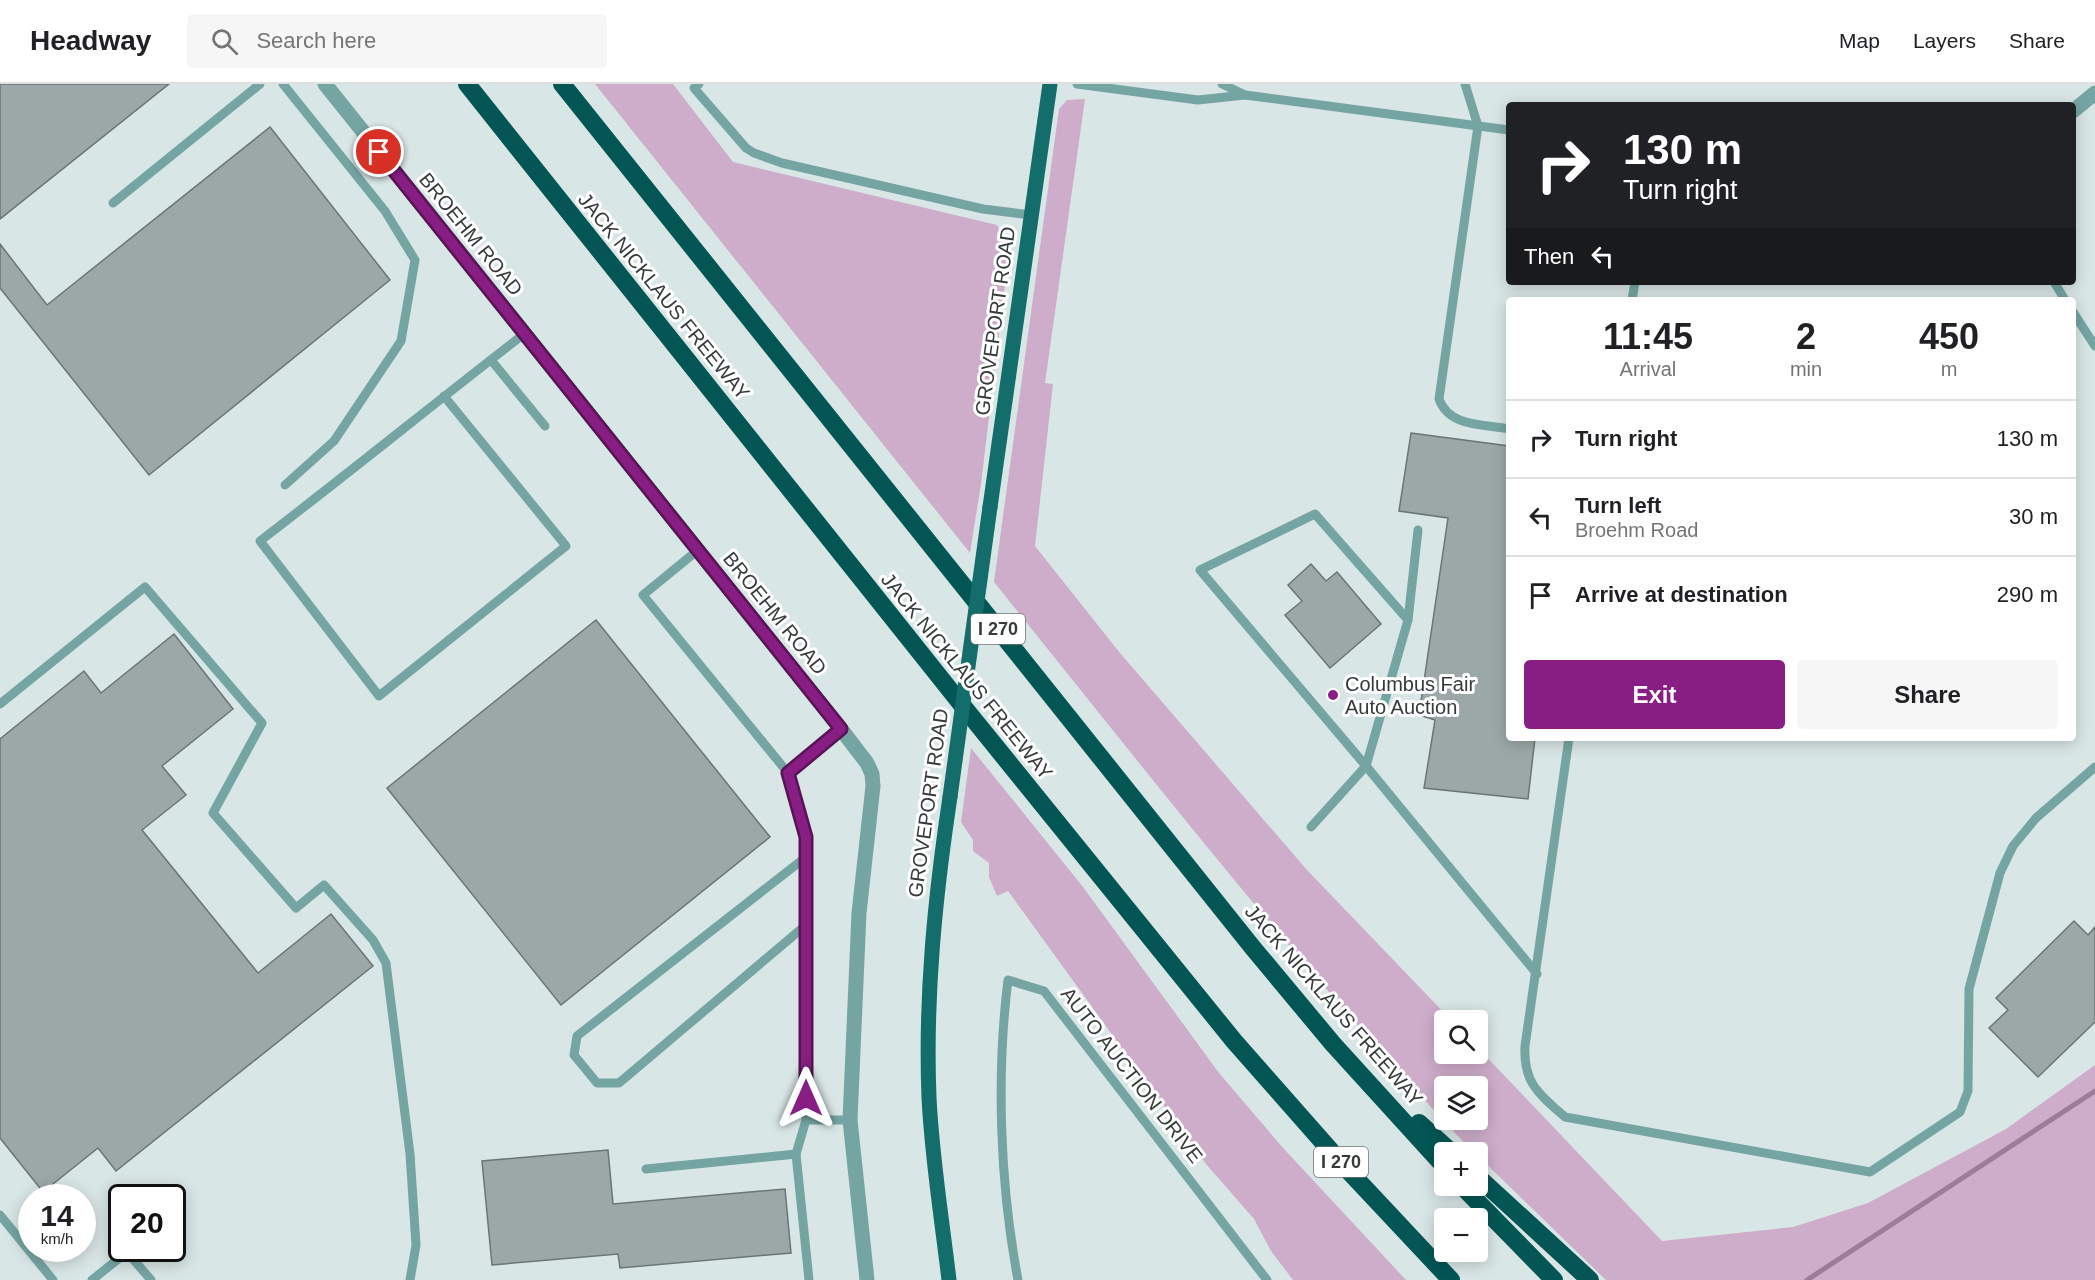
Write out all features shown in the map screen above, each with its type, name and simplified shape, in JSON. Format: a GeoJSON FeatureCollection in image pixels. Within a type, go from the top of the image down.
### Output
{"type":"FeatureCollection","features":[{"type":"Feature","properties":{"kind":"highway","name":"JACK NICKLAUS FREEWAY"},"geometry":{"type":"LineString","coordinates":[[467,84],[962,705],[1234,1041],[1345,1167],[1451,1280]]}},
{"type":"Feature","properties":{"kind":"highway","name":"JACK NICKLAUS FREEWAY"},"geometry":{"type":"LineString","coordinates":[[562,84],[1253,948],[1333,1044],[1434,1155]]}},
{"type":"Feature","properties":{"kind":"highway"},"geometry":{"type":"LineString","coordinates":[[1333,1044],[1440,1142]]}},
{"type":"Feature","properties":{"kind":"highway"},"geometry":{"type":"LineString","coordinates":[[1488,1186],[1590,1280]]}},
{"type":"Feature","properties":{"kind":"highway"},"geometry":{"type":"LineString","coordinates":[[1472,1196],[1554,1280]]}},
{"type":"Feature","properties":{"kind":"main road","name":"GROVEPORT ROAD"},"geometry":{"type":"LineString","coordinates":[[949,1280],[929,1100],[928,1012],[934,910],[1050,84]]}},
{"type":"Feature","properties":{"kind":"street","name":"BROEHM ROAD"},"geometry":{"type":"LineString","coordinates":[[325,84],[841,729],[867,763],[872,774],[873,786],[859,913],[850,1120],[867,1280]]}},
{"type":"Feature","properties":{"kind":"street"},"geometry":{"type":"LineString","coordinates":[[2076,109],[2095,93]]}},
{"type":"Feature","properties":{"kind":"lane"},"geometry":{"type":"LineString","coordinates":[[113,203],[260,84]]}},
{"type":"Feature","properties":{"kind":"lane"},"geometry":{"type":"LineString","coordinates":[[283,84],[385,211],[415,260],[401,341],[334,441],[285,485]]}},
{"type":"Feature","properties":{"kind":"lane"},"geometry":{"type":"LineString","coordinates":[[1077,84],[1198,100],[1245,95],[1506,130]]}},
{"type":"Feature","properties":{"kind":"lane"},"geometry":{"type":"LineString","coordinates":[[1156,95],[1157,84]]}},
{"type":"Feature","properties":{"kind":"lane"},"geometry":{"type":"LineString","coordinates":[[1222,84],[1245,95]]}},
{"type":"Feature","properties":{"kind":"lane"},"geometry":{"type":"LineString","coordinates":[[1465,84],[1478,126],[1439,399],[1443,410],[1454,420],[1506,429]]}},
{"type":"Feature","properties":{"kind":"lane"},"geometry":{"type":"LineString","coordinates":[[695,85],[746,148],[768,159],[983,209],[1031,215]]}},
{"type":"Feature","properties":{"kind":"lane"},"geometry":{"type":"LineString","coordinates":[[2076,317],[2095,346]]}},
{"type":"Feature","properties":{"kind":"lane"},"geometry":{"type":"LineString","coordinates":[[444,396],[566,546],[379,696],[260,541],[444,396],[524,334]]}},
{"type":"Feature","properties":{"kind":"lane"},"geometry":{"type":"LineString","coordinates":[[491,360],[545,426]]}},
{"type":"Feature","properties":{"kind":"lane"},"geometry":{"type":"LineString","coordinates":[[1408,620],[1315,514],[1200,570],[1366,766],[1537,974]]}},
{"type":"Feature","properties":{"kind":"lane"},"geometry":{"type":"LineString","coordinates":[[1311,827],[1366,766],[1408,620],[1418,530]]}},
{"type":"Feature","properties":{"kind":"lane"},"geometry":{"type":"LineString","coordinates":[[698,550],[643,595],[788,773],[806,837],[806,1120],[796,1154],[809,1280]]}},
{"type":"Feature","properties":{"kind":"lane"},"geometry":{"type":"LineString","coordinates":[[0,704],[145,587],[262,723],[213,813],[296,908],[324,885],[373,940],[386,963],[410,1154],[416,1245],[410,1280]]}},
{"type":"Feature","properties":{"kind":"lane"},"geometry":{"type":"LineString","coordinates":[[788,773],[841,729]]}},
{"type":"Feature","properties":{"kind":"lane"},"geometry":{"type":"LineString","coordinates":[[1569,741],[1524,1067],[1536,1090],[1565,1117],[1869,1172],[1960,1112],[1968,1091],[1969,989],[2000,873],[2013,846],[2036,818],[2095,767]]}},
{"type":"Feature","properties":{"kind":"lane"},"geometry":{"type":"LineString","coordinates":[[806,857],[577,1036],[574,1055],[597,1083],[619,1083],[806,925]]}},
{"type":"Feature","properties":{"kind":"lane","name":"AUTO AUCTION DRIVE"},"geometry":{"type":"LineString","coordinates":[[1018,1280],[1007,1223],[1001,1040],[1008,980],[1044,991],[1268,1280]]}},
{"type":"Feature","properties":{"kind":"lane"},"geometry":{"type":"LineString","coordinates":[[806,1120],[850,1120]]}},
{"type":"Feature","properties":{"kind":"lane"},"geometry":{"type":"LineString","coordinates":[[646,1169],[796,1154]]}},
{"type":"Feature","properties":{"kind":"lane"},"geometry":{"type":"LineString","coordinates":[[0,1215],[53,1280]]}},
{"type":"Feature","properties":{"kind":"lane"},"geometry":{"type":"LineString","coordinates":[[97,1278],[127,1252],[151,1280]]}},
{"type":"Feature","properties":{"kind":"shaded area"},"geometry":{"type":"Polygon","coordinates":[[[595,84],[673,84],[733,162],[997,225],[1009,250],[981,484],[970,553],[595,84]]]}},
{"type":"Feature","properties":{"kind":"shaded area"},"geometry":{"type":"Polygon","coordinates":[[[1085,99],[1045,383],[1053,384],[1035,546],[1120,653],[1307,870],[1441,1010],[1434,1010],[1434,1064],[1488,1064],[1488,1058],[1662,1241],[1793,1227],[1868,1203],[2006,1129],[2095,1065],[2095,1280],[1606,1280],[1488,1166],[1488,1142],[1464,1142],[1452,1130],[1488,1130],[1488,1076],[1434,1076],[1434,1110],[1408,1082],[1227,871],[994,582],[1059,109],[1067,100],[1085,99]]]}},
{"type":"Feature","properties":{"kind":"shaded area"},"geometry":{"type":"Polygon","coordinates":[[[971,748],[1083,887],[1219,1073],[1284,1149],[1406,1280],[1293,1280],[1271,1251],[1254,1219],[1206,1164],[1008,891],[997,896],[989,877],[989,863],[973,851],[973,840],[961,822],[971,748]]]}},
{"type":"Feature","properties":{"kind":"building"},"geometry":{"type":"Polygon","coordinates":[[[0,84],[169,84],[0,219],[0,84]]]}},
{"type":"Feature","properties":{"kind":"building"},"geometry":{"type":"Polygon","coordinates":[[[270,127],[390,280],[149,475],[0,288],[0,244],[47,305],[270,127]]]}},
{"type":"Feature","properties":{"kind":"building"},"geometry":{"type":"Polygon","coordinates":[[[1411,433],[1506,446],[1506,741],[1535,741],[1528,799],[1424,788],[1435,720],[1419,715],[1448,518],[1399,511],[1411,433]]]}},
{"type":"Feature","properties":{"kind":"building"},"geometry":{"type":"Polygon","coordinates":[[[1311,564],[1326,581],[1337,572],[1381,624],[1330,668],[1285,615],[1302,601],[1288,585],[1311,564]]]}},
{"type":"Feature","properties":{"kind":"building"},"geometry":{"type":"Polygon","coordinates":[[[596,620],[770,837],[561,1005],[387,788],[596,620]]]}},
{"type":"Feature","properties":{"kind":"building"},"geometry":{"type":"Polygon","coordinates":[[[174,634],[233,709],[162,766],[186,795],[142,830],[258,973],[331,914],[373,966],[116,1171],[98,1148],[53,1184],[37,1184],[0,1138],[0,739],[84,671],[101,693],[174,634]]]}},
{"type":"Feature","properties":{"kind":"building"},"geometry":{"type":"Polygon","coordinates":[[[2074,921],[2088,935],[2095,927],[2095,1022],[2038,1077],[1989,1028],[2008,1010],[1996,998],[2074,921]]]}},
{"type":"Feature","properties":{"kind":"building"},"geometry":{"type":"Polygon","coordinates":[[[608,1150],[613,1204],[785,1189],[791,1253],[620,1268],[618,1254],[492,1265],[482,1161],[608,1150]]]}},
{"type":"Feature","properties":{"kind":"waterway"},"geometry":{"type":"LineString","coordinates":[[1807,1280],[2095,1091]]}},
{"type":"Feature","properties":{"kind":"place","name":"Columbus Fair Auto Auction"},"geometry":{"type":"Point","coordinates":[1333,695]}},
{"type":"Feature","properties":{"kind":"route"},"geometry":{"type":"LineString","coordinates":[[379,152],[841,729],[788,773],[806,837],[806,1098]]}}]}
